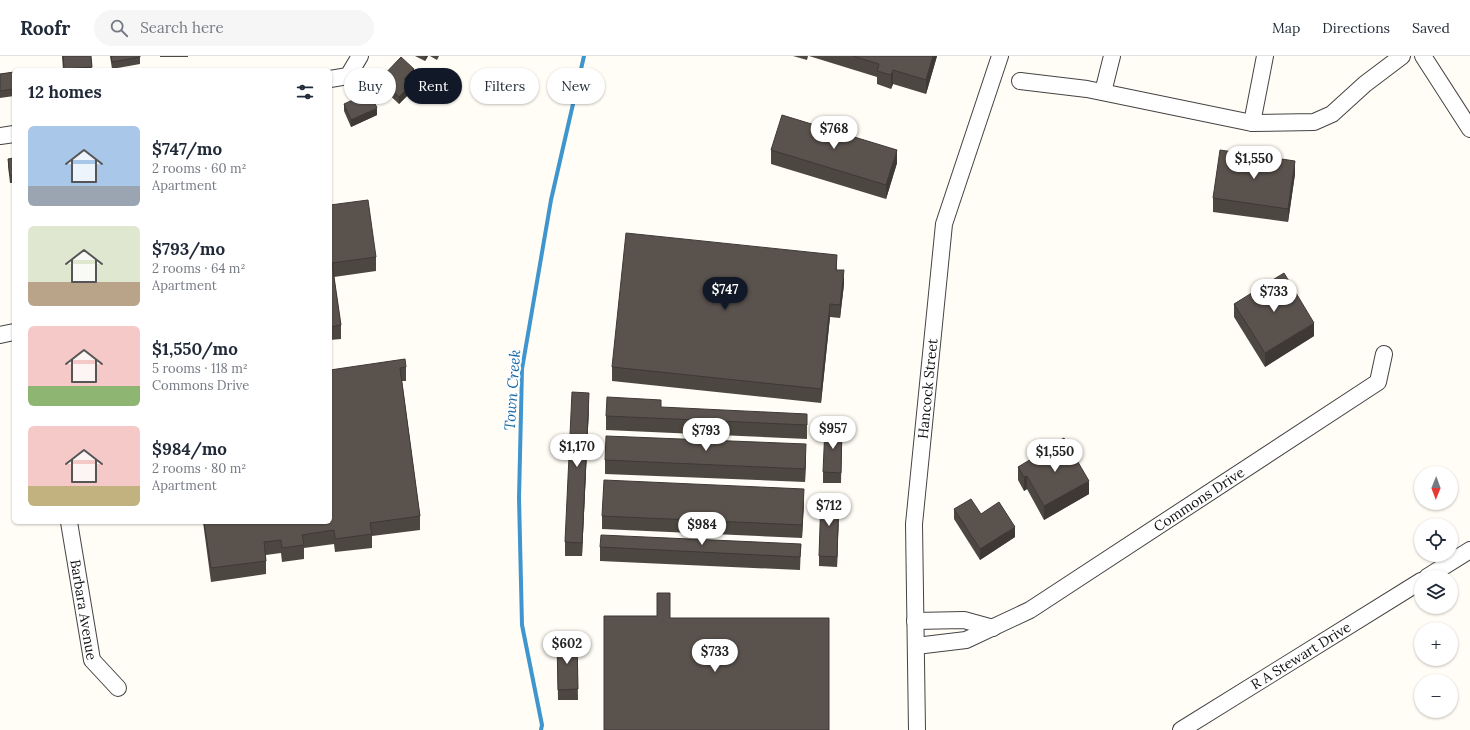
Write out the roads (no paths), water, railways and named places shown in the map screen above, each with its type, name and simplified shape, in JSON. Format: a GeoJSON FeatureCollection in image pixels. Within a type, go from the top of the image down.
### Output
{"type":"FeatureCollection","features":[{"type":"Feature","properties":{"kind":"street"},"geometry":{"type":"LineString","coordinates":[[332,79],[348,76],[360,56]]}},
{"type":"Feature","properties":{"kind":"street","name":"Hancock Street"},"geometry":{"type":"LineString","coordinates":[[917,730],[914,524],[944,224],[1000,56]]}},
{"type":"Feature","properties":{"kind":"street"},"geometry":{"type":"LineString","coordinates":[[1103,92],[1112,56]]}},
{"type":"Feature","properties":{"kind":"street"},"geometry":{"type":"LineString","coordinates":[[1252,123],[1265,56]]}},
{"type":"Feature","properties":{"kind":"street"},"geometry":{"type":"LineString","coordinates":[[1020,81],[1087,89],[1252,123],[1314,122],[1332,114],[1365,84],[1402,56]]}},
{"type":"Feature","properties":{"kind":"street"},"geometry":{"type":"LineString","coordinates":[[1423,56],[1470,129]]}},
{"type":"Feature","properties":{"kind":"street"},"geometry":{"type":"LineString","coordinates":[[0,136],[12,134]]}},
{"type":"Feature","properties":{"kind":"street"},"geometry":{"type":"LineString","coordinates":[[0,335],[12,332]]}},
{"type":"Feature","properties":{"kind":"street","name":"Commons Drive"},"geometry":{"type":"LineString","coordinates":[[916,646],[966,640],[1030,610],[1378,382],[1384,354]]}},
{"type":"Feature","properties":{"kind":"street","name":"Barbara Avenue"},"geometry":{"type":"LineString","coordinates":[[69,524],[92,660],[118,688]]}},
{"type":"Feature","properties":{"kind":"street"},"geometry":{"type":"LineString","coordinates":[[1438,570],[1470,550]]}},
{"type":"Feature","properties":{"kind":"street","name":"R A Stewart Drive"},"geometry":{"type":"LineString","coordinates":[[1181,730],[1414,585]]}},
{"type":"Feature","properties":{"kind":"street"},"geometry":{"type":"LineString","coordinates":[[915,621],[964,620],[993,628]]}},
{"type":"Feature","properties":{"kind":"waterway","name":"Town Creek"},"geometry":{"type":"LineString","coordinates":[[541,730],[542,725],[522,625],[519,498],[522,369],[551,200],[584,56]]}}]}
